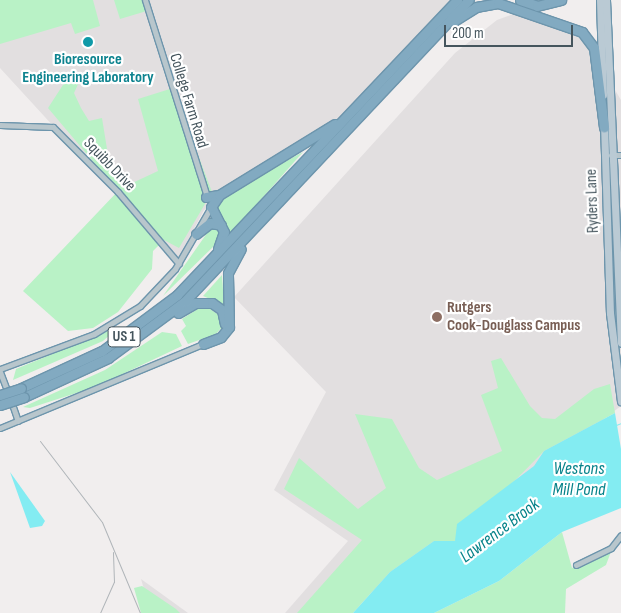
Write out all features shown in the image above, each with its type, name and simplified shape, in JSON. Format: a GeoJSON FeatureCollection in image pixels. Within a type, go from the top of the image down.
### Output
{"type":"FeatureCollection","features":[{"type":"Feature","properties":{"kind":"highway"},"geometry":{"type":"LineString","coordinates":[[435,30],[451,0]]}},
{"type":"Feature","properties":{"kind":"highway","name":"US 1"},"geometry":{"type":"LineString","coordinates":[[0,395],[22,392],[94,366],[160,322],[260,222],[435,30],[457,0]]}},
{"type":"Feature","properties":{"kind":"highway","name":"US 1"},"geometry":{"type":"LineString","coordinates":[[0,405],[122,338],[166,306],[211,262],[362,102],[435,30],[469,0]]}},
{"type":"Feature","properties":{"kind":"highway"},"geometry":{"type":"LineString","coordinates":[[520,0],[537,6],[561,0]]}},
{"type":"Feature","properties":{"kind":"highway"},"geometry":{"type":"LineString","coordinates":[[435,30],[472,9],[495,3],[579,30],[594,48],[604,127]]}},
{"type":"Feature","properties":{"kind":"highway"},"geometry":{"type":"LineString","coordinates":[[206,197],[218,195],[322,134],[362,102]]}},
{"type":"Feature","properties":{"kind":"highway"},"geometry":{"type":"LineString","coordinates":[[211,262],[224,238],[221,225],[211,207],[218,195]]}},
{"type":"Feature","properties":{"kind":"highway"},"geometry":{"type":"LineString","coordinates":[[203,344],[221,337],[229,327],[229,270],[260,222]]}},
{"type":"Feature","properties":{"kind":"highway"},"geometry":{"type":"LineString","coordinates":[[196,234],[210,223],[221,225]]}},
{"type":"Feature","properties":{"kind":"highway"},"geometry":{"type":"LineString","coordinates":[[160,322],[196,303],[216,304],[224,314],[225,326],[203,344]]}},
{"type":"Feature","properties":{"kind":"main road","name":"Ryders Lane"},"geometry":{"type":"LineString","coordinates":[[600,0],[610,313],[621,400]]}},
{"type":"Feature","properties":{"kind":"main road","name":"Ryders Lane"},"geometry":{"type":"LineString","coordinates":[[606,0],[617,155],[621,343]]}},
{"type":"Feature","properties":{"kind":"street","name":"College Farm Road"},"geometry":{"type":"LineString","coordinates":[[145,0],[206,197],[211,207]]}},
{"type":"Feature","properties":{"kind":"street","name":"Squibb Drive"},"geometry":{"type":"LineString","coordinates":[[0,125],[52,127],[118,192],[179,264]]}},
{"type":"Feature","properties":{"kind":"street"},"geometry":{"type":"LineString","coordinates":[[605,155],[617,155]]}},
{"type":"Feature","properties":{"kind":"street"},"geometry":{"type":"LineString","coordinates":[[18,421],[0,370],[114,324],[152,295],[179,264],[211,207]]}},
{"type":"Feature","properties":{"kind":"street"},"geometry":{"type":"LineString","coordinates":[[0,428],[203,344]]}},
{"type":"Feature","properties":{"kind":"street"},"geometry":{"type":"LineString","coordinates":[[576,565],[611,548],[621,535]]}},
{"type":"Feature","properties":{"kind":"shaded area"},"geometry":{"type":"Polygon","coordinates":[[[0,0],[457,0],[330,128],[204,210],[177,261],[0,68],[0,0]]]}},
{"type":"Feature","properties":{"kind":"shaded area","name":"Rutgers Cook-Douglass Campus"},"geometry":{"type":"Polygon","coordinates":[[[516,13],[580,31],[621,100],[621,406],[344,613],[285,613],[348,541],[274,490],[326,392],[234,297],[455,53],[497,20],[516,13]]]}},
{"type":"Feature","properties":{"kind":"shaded area"},"geometry":{"type":"Polygon","coordinates":[[[141,579],[188,613],[151,613],[141,579]]]}},
{"type":"Feature","properties":{"kind":"green space"},"geometry":{"type":"Polygon","coordinates":[[[0,0],[93,0],[100,26],[75,34],[71,23],[0,44],[0,0]]]}},
{"type":"Feature","properties":{"kind":"green space"},"geometry":{"type":"Polygon","coordinates":[[[114,0],[146,0],[150,10],[120,19],[114,0]]]}},
{"type":"Feature","properties":{"kind":"green space"},"geometry":{"type":"Polygon","coordinates":[[[72,71],[81,78],[74,93],[89,121],[102,118],[107,149],[103,159],[128,185],[158,171],[138,99],[173,88],[212,192],[179,248],[164,240],[153,251],[152,269],[118,312],[93,328],[68,331],[23,291],[118,191],[48,108],[72,71]]]}},
{"type":"Feature","properties":{"kind":"green space"},"geometry":{"type":"Polygon","coordinates":[[[303,152],[231,233],[215,208],[220,197],[303,152]]]}},
{"type":"Feature","properties":{"kind":"green space"},"geometry":{"type":"Polygon","coordinates":[[[212,226],[220,233],[217,243],[163,296],[212,226]]]}},
{"type":"Feature","properties":{"kind":"green space"},"geometry":{"type":"Polygon","coordinates":[[[222,275],[224,305],[203,296],[222,275]]]}},
{"type":"Feature","properties":{"kind":"green space"},"geometry":{"type":"Polygon","coordinates":[[[204,305],[222,317],[222,327],[216,334],[188,344],[181,331],[186,326],[182,319],[204,305]]]}},
{"type":"Feature","properties":{"kind":"green space"},"geometry":{"type":"Polygon","coordinates":[[[120,326],[103,341],[13,380],[16,369],[120,326]]]}},
{"type":"Feature","properties":{"kind":"green space"},"geometry":{"type":"Polygon","coordinates":[[[162,332],[176,334],[182,346],[95,387],[30,408],[23,407],[105,370],[162,332]]]}},
{"type":"Feature","properties":{"kind":"green space"},"geometry":{"type":"Polygon","coordinates":[[[501,358],[530,406],[542,418],[555,419],[594,389],[610,384],[615,413],[544,451],[455,541],[434,541],[390,572],[353,613],[297,613],[362,540],[284,489],[299,458],[358,509],[386,488],[355,414],[392,419],[419,468],[437,480],[502,451],[481,395],[498,388],[491,361],[501,358]]]}},
{"type":"Feature","properties":{"kind":"green space"},"geometry":{"type":"Polygon","coordinates":[[[562,532],[572,568],[612,549],[606,565],[566,589],[565,613],[434,613],[499,581],[562,532]]]}},
{"type":"Feature","properties":{"kind":"green space"},"geometry":{"type":"Polygon","coordinates":[[[142,586],[180,613],[141,613],[134,588],[142,586]]]}},
{"type":"Feature","properties":{"kind":"water","name":"Westons Mill Pond"},"geometry":{"type":"Polygon","coordinates":[[[615,413],[621,449],[621,508],[562,532],[499,581],[434,613],[353,613],[390,572],[434,541],[455,541],[457,524],[534,466],[544,451],[615,413]]]}},
{"type":"Feature","properties":{"kind":"water"},"geometry":{"type":"Polygon","coordinates":[[[10,472],[45,521],[42,526],[30,528],[10,472]]]}},
{"type":"Feature","properties":{"kind":"waterway","name":"Lawrence Brook"},"geometry":{"type":"LineString","coordinates":[[616,425],[621,423]]}},
{"type":"Feature","properties":{"kind":"railway"},"geometry":{"type":"LineString","coordinates":[[40,441],[102,522],[140,613]]}},
{"type":"Feature","properties":{"kind":"railway"},"geometry":{"type":"LineString","coordinates":[[100,613],[114,582],[113,552]]}},
{"type":"Feature","properties":{"kind":"place","name":"Bioresource Engineering Laboratory"},"geometry":{"type":"Point","coordinates":[88,42]}},
{"type":"Feature","properties":{"kind":"place","name":"Rutgers Cook-Douglass Campus"},"geometry":{"type":"Point","coordinates":[437,317]}}]}
